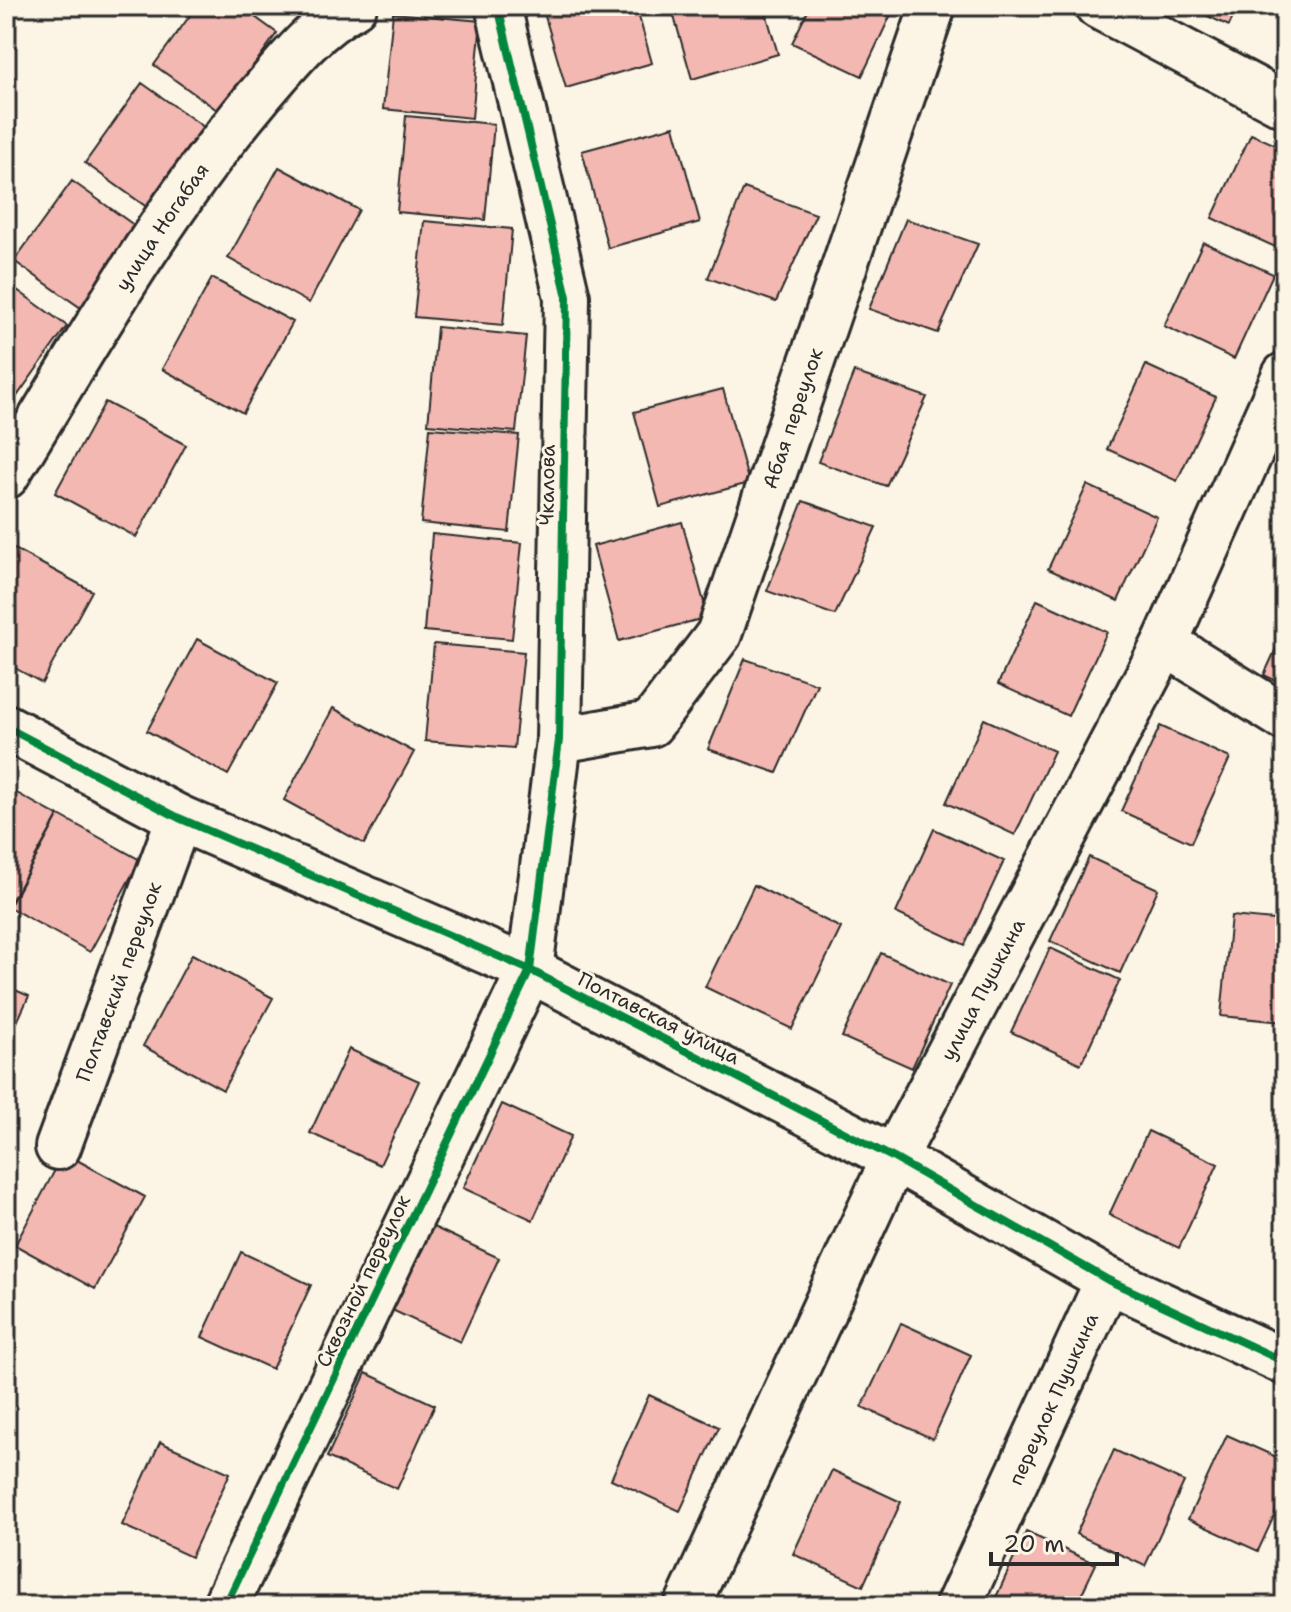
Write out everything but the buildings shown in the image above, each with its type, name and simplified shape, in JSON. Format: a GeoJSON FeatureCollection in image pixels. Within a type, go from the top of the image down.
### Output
{"type":"FeatureCollection","features":[{"type":"Feature","properties":{"kind":"street","name":"улица Ногабая"},"geometry":{"type":"LineString","coordinates":[[6,476],[136,264],[225,136],[307,40],[354,6]]}},
{"type":"Feature","properties":{"kind":"street","name":"Чкалова"},"geometry":{"type":"LineString","coordinates":[[498,6],[567,297],[559,740],[530,970]]}},
{"type":"Feature","properties":{"kind":"street","name":"Абая переулок"},"geometry":{"type":"LineString","coordinates":[[559,740],[651,724],[719,634],[933,6]]}},
{"type":"Feature","properties":{"kind":"street"},"geometry":{"type":"LineString","coordinates":[[1098,6],[1285,105]]}},
{"type":"Feature","properties":{"kind":"street","name":"улица Пушкина"},"geometry":{"type":"LineString","coordinates":[[687,1606],[894,1158],[1165,643],[1285,375]]}},
{"type":"Feature","properties":{"kind":"street"},"geometry":{"type":"LineString","coordinates":[[1165,643],[1285,718]]}},
{"type":"Feature","properties":{"kind":"street","name":"Полтавская улица"},"geometry":{"type":"LineString","coordinates":[[6,727],[179,818],[530,970],[894,1158],[1108,1280],[1285,1362]]}},
{"type":"Feature","properties":{"kind":"street","name":"Полтавский переулок"},"geometry":{"type":"LineString","coordinates":[[58,1147],[179,818]]}},
{"type":"Feature","properties":{"kind":"street","name":"Сквозной переулок"},"geometry":{"type":"LineString","coordinates":[[225,1606],[530,970]]}},
{"type":"Feature","properties":{"kind":"street","name":"переулок Пушкина"},"geometry":{"type":"LineString","coordinates":[[958,1606],[1108,1280]]}},
{"type":"Feature","properties":{"kind":"cycle path"},"geometry":{"type":"LineString","coordinates":[[225,1606],[530,970],[559,740],[567,297],[498,6]]}},
{"type":"Feature","properties":{"kind":"cycle path"},"geometry":{"type":"LineString","coordinates":[[6,727],[179,818],[530,970],[894,1158],[1108,1280],[1285,1362]]}}]}
